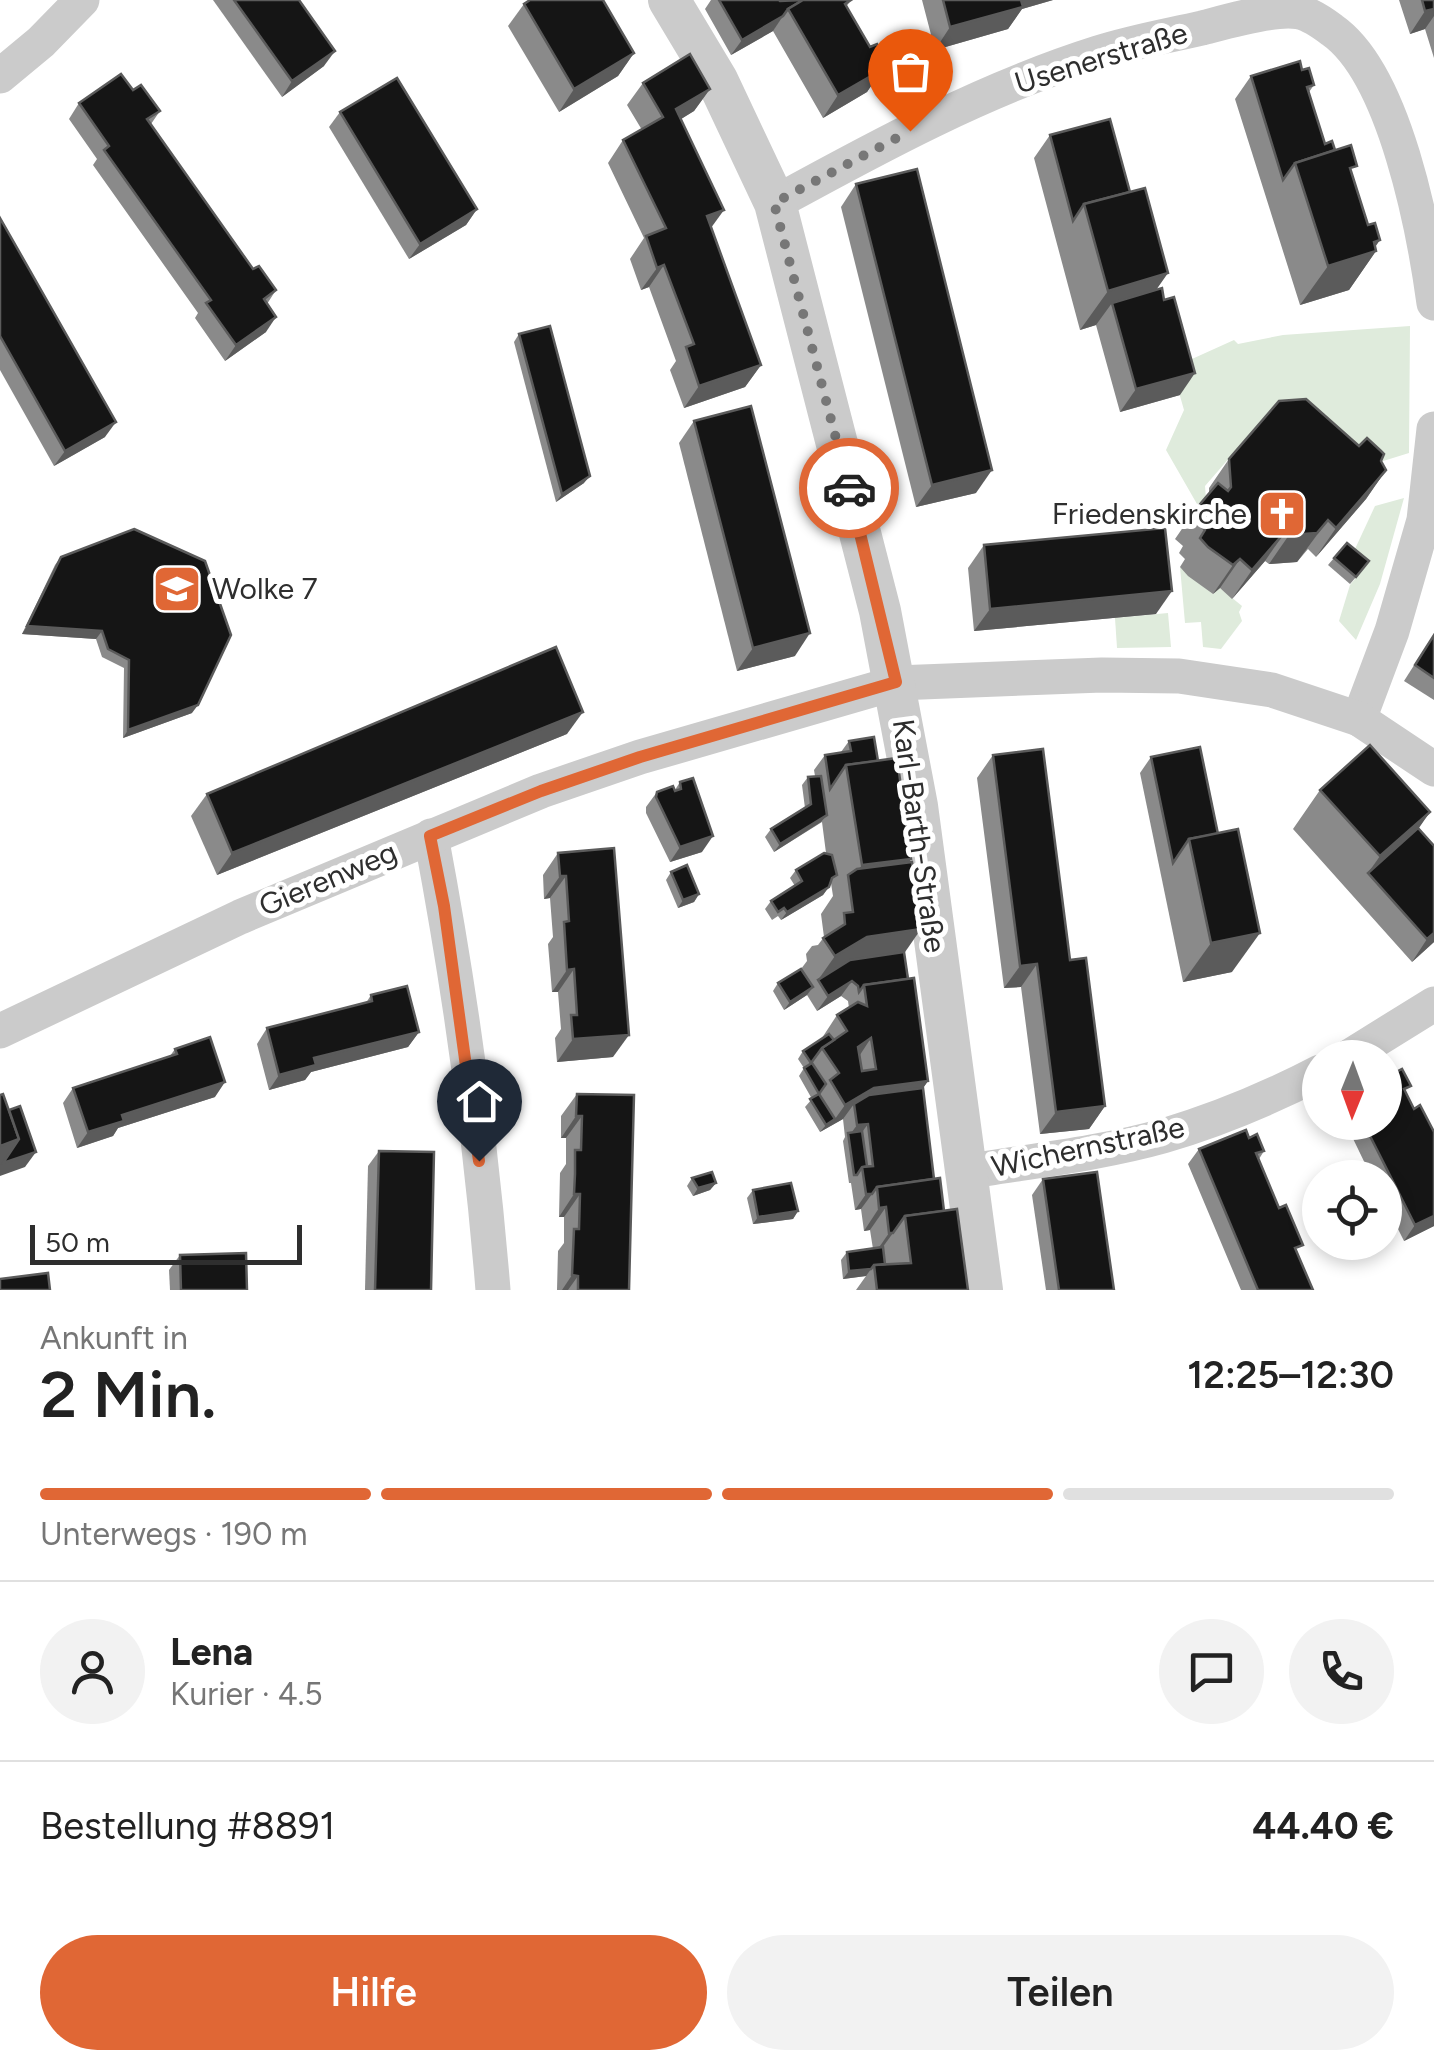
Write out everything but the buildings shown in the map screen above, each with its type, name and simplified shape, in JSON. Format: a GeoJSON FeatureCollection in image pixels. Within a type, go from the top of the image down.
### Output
{"type":"FeatureCollection","features":[{"type":"Feature","properties":{"kind":"street"},"geometry":{"type":"LineString","coordinates":[[0,76],[82,0]]}},
{"type":"Feature","properties":{"kind":"street","name":"Karl-Barth-Straße"},"geometry":{"type":"LineString","coordinates":[[669,0],[717,80],[774,203],[896,682],[917,806],[982,1290]]}},
{"type":"Feature","properties":{"kind":"street","name":"Usenerstraße"},"geometry":{"type":"LineString","coordinates":[[774,203],[882,144],[994,92],[1100,52],[1252,16],[1299,12],[1335,32],[1358,56],[1385,106],[1418,212],[1434,303]]}},
{"type":"Feature","properties":{"kind":"street"},"geometry":{"type":"LineString","coordinates":[[1359,718],[1392,631],[1424,520],[1434,429]]}},
{"type":"Feature","properties":{"kind":"street","name":"Gierenweg"},"geometry":{"type":"LineString","coordinates":[[0,1031],[240,917],[541,791],[640,757],[896,682],[1178,676],[1272,690],[1359,718],[1434,769]]}},
{"type":"Feature","properties":{"kind":"street"},"geometry":{"type":"LineString","coordinates":[[430,836],[466,1060],[494,1290]]}},
{"type":"Feature","properties":{"kind":"street"},"geometry":{"type":"LineString","coordinates":[[1376,1040],[1434,1004]]}},
{"type":"Feature","properties":{"kind":"street","name":"Wichernstraße"},"geometry":{"type":"LineString","coordinates":[[965,1172],[1162,1136],[1270,1098],[1302,1081]]}},
{"type":"Feature","properties":{"kind":"green space"},"geometry":{"type":"Polygon","coordinates":[[[1410,326],[1409,453],[1380,462],[1289,425],[1257,426],[1205,486],[1206,499],[1197,504],[1166,450],[1184,410],[1172,368],[1234,340],[1238,344],[1283,335],[1410,326]]]}},
{"type":"Feature","properties":{"kind":"green space"},"geometry":{"type":"Polygon","coordinates":[[[1404,498],[1380,584],[1356,640],[1339,621],[1350,585],[1368,563],[1355,549],[1375,506],[1404,498]]]}},
{"type":"Feature","properties":{"kind":"green space"},"geometry":{"type":"Polygon","coordinates":[[[1180,567],[1213,594],[1220,588],[1242,606],[1242,621],[1221,649],[1203,647],[1201,622],[1185,623],[1180,567]]]}},
{"type":"Feature","properties":{"kind":"green space"},"geometry":{"type":"Polygon","coordinates":[[[1168,613],[1171,647],[1117,648],[1115,618],[1168,613]]]}},
{"type":"Feature","properties":{"kind":"way so far"},"geometry":{"type":"LineString","coordinates":[[849,488],[774,203],[910,131]]}},
{"type":"Feature","properties":{"kind":"place","name":"Friedenskirche"},"geometry":{"type":"Point","coordinates":[1282,514]}},
{"type":"Feature","properties":{"kind":"place","name":"Wolke 7"},"geometry":{"type":"Point","coordinates":[177,589]}},
{"type":"Feature","properties":{"kind":"route"},"geometry":{"type":"LineString","coordinates":[[479,1161],[444,906],[430,836],[541,791],[640,757],[896,682],[849,488]]}}]}
